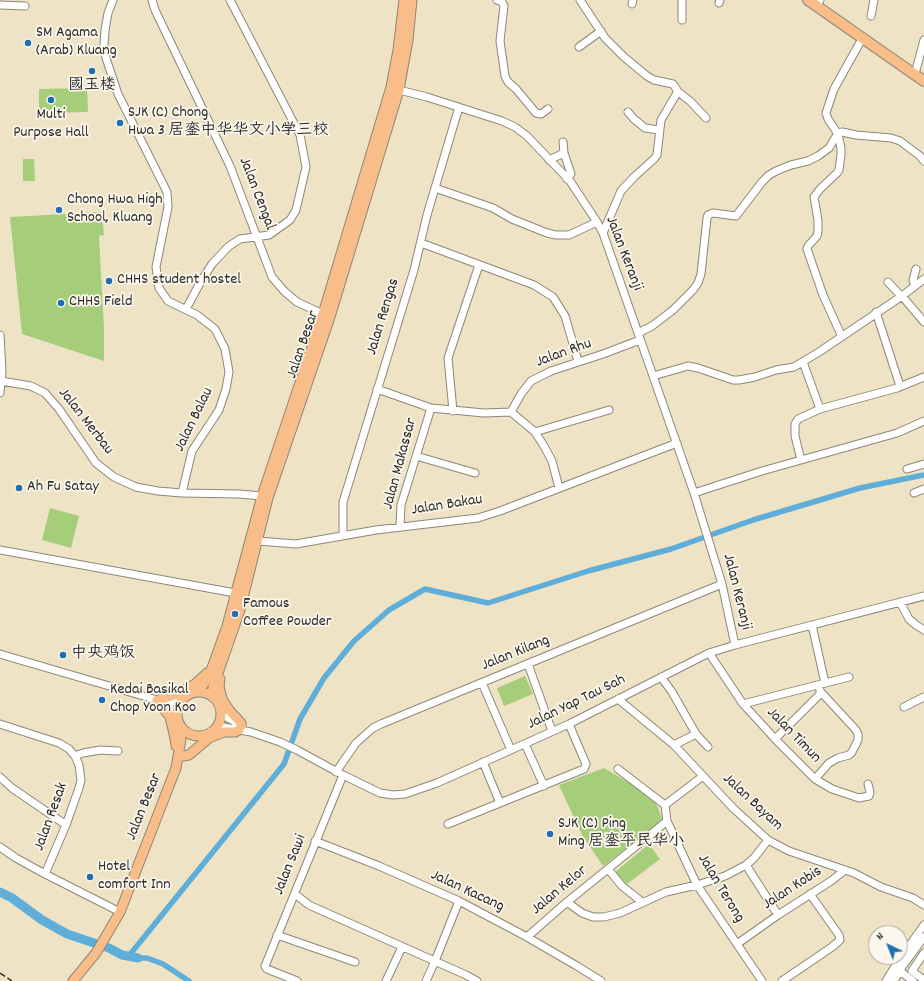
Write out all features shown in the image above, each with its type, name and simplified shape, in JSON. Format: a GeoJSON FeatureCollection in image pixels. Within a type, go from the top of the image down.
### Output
{"type":"FeatureCollection","features":[{"type":"Feature","properties":{"kind":"highway"},"geometry":{"type":"LineString","coordinates":[[808,0],[918,72]]}},
{"type":"Feature","properties":{"kind":"highway"},"geometry":{"type":"LineString","coordinates":[[818,0],[918,72],[924,81]]}},
{"type":"Feature","properties":{"kind":"main road","name":"Jalan Besar"},"geometry":{"type":"LineString","coordinates":[[213,696],[217,666],[235,593],[262,496],[323,314],[391,88],[398,50],[404,0]]}},
{"type":"Feature","properties":{"kind":"main road","name":"Jalan Besar"},"geometry":{"type":"LineString","coordinates":[[180,702],[188,694],[199,691],[217,666],[240,610],[268,498],[330,317],[399,90],[408,40],[412,0]]}},
{"type":"Feature","properties":{"kind":"main road"},"geometry":{"type":"LineString","coordinates":[[217,666],[220,693],[225,704],[242,723],[240,728],[235,732],[224,732],[209,738],[189,755],[181,756],[176,752],[175,738],[170,717],[158,700],[173,696],[190,688],[217,666]]}},
{"type":"Feature","properties":{"kind":"main road"},"geometry":{"type":"LineString","coordinates":[[181,728],[185,732],[196,736],[208,734],[218,726],[222,714],[220,707],[213,696],[207,692],[199,691]]}},
{"type":"Feature","properties":{"kind":"main road"},"geometry":{"type":"LineString","coordinates":[[176,712],[180,702]]}},
{"type":"Feature","properties":{"kind":"main road","name":"Jalan Besar"},"geometry":{"type":"LineString","coordinates":[[176,712],[176,718],[181,728],[181,756]]}},
{"type":"Feature","properties":{"kind":"main road","name":"Jalan Besar"},"geometry":{"type":"LineString","coordinates":[[73,981],[96,953],[113,926],[120,912],[181,756],[196,736]]}},
{"type":"Feature","properties":{"kind":"street","name":"Jalan Balau"},"geometry":{"type":"LineString","coordinates":[[113,0],[108,13],[105,30],[104,45],[106,58],[118,94],[166,192],[168,207],[156,267],[159,288],[168,301],[197,315],[215,329],[225,349],[230,372],[219,410],[192,451],[182,493]]}},
{"type":"Feature","properties":{"kind":"street","name":"Jalan Cengal"},"geometry":{"type":"LineString","coordinates":[[152,0],[155,10],[230,166],[272,277],[284,291],[297,302],[323,314]]}},
{"type":"Feature","properties":{"kind":"street"},"geometry":{"type":"LineString","coordinates":[[186,309],[212,264],[229,246],[240,239],[269,235],[290,220],[296,210],[306,167],[300,135],[230,0]]}},
{"type":"Feature","properties":{"kind":"street"},"geometry":{"type":"LineString","coordinates":[[497,0],[502,2],[504,6],[500,41],[505,76],[508,82],[516,89],[536,113],[541,114],[548,109]]}},
{"type":"Feature","properties":{"kind":"street"},"geometry":{"type":"LineString","coordinates":[[580,0],[613,47],[647,76],[654,80],[673,84],[676,87],[677,92],[690,101],[706,118]]}},
{"type":"Feature","properties":{"kind":"street"},"geometry":{"type":"LineString","coordinates":[[682,0],[682,20]]}},
{"type":"Feature","properties":{"kind":"street"},"geometry":{"type":"LineString","coordinates":[[871,16],[874,0]]}},
{"type":"Feature","properties":{"kind":"street"},"geometry":{"type":"LineString","coordinates":[[0,5],[25,6]]}},
{"type":"Feature","properties":{"kind":"street"},"geometry":{"type":"LineString","coordinates":[[579,47],[601,31]]}},
{"type":"Feature","properties":{"kind":"street"},"geometry":{"type":"LineString","coordinates":[[842,337],[823,295],[807,249],[817,236],[818,231],[818,220],[814,197],[815,194],[835,176],[839,170],[841,148],[838,133],[828,119],[826,113],[834,89],[863,37]]}},
{"type":"Feature","properties":{"kind":"street"},"geometry":{"type":"LineString","coordinates":[[918,72],[924,40]]}},
{"type":"Feature","properties":{"kind":"street","name":"Jalan Keranji"},"geometry":{"type":"LineString","coordinates":[[399,90],[459,107],[502,121],[515,127],[527,136],[567,179],[597,222],[603,233],[694,493],[722,584],[735,645]]}},
{"type":"Feature","properties":{"kind":"street"},"geometry":{"type":"LineString","coordinates":[[603,233],[621,191],[637,173],[654,159],[656,155],[661,120],[677,92]]}},
{"type":"Feature","properties":{"kind":"street","name":"Jalan Rengas"},"geometry":{"type":"LineString","coordinates":[[343,535],[343,502],[421,243],[435,188],[459,107]]}},
{"type":"Feature","properties":{"kind":"street"},"geometry":{"type":"LineString","coordinates":[[628,112],[645,128],[659,130]]}},
{"type":"Feature","properties":{"kind":"street"},"geometry":{"type":"LineString","coordinates":[[838,133],[842,132],[856,135],[891,138],[900,141],[923,155]]}},
{"type":"Feature","properties":{"kind":"street","name":"Jalan Rhu"},"geometry":{"type":"LineString","coordinates":[[511,412],[521,394],[531,381],[551,371],[603,354],[639,337],[673,310],[693,290],[702,274],[706,220],[708,215],[713,213],[736,216],[769,175],[781,168],[808,161],[818,156],[829,148],[838,133]]}},
{"type":"Feature","properties":{"kind":"street"},"geometry":{"type":"LineString","coordinates":[[564,142],[564,153],[571,174],[567,179]]}},
{"type":"Feature","properties":{"kind":"street"},"geometry":{"type":"LineString","coordinates":[[549,160],[564,153]]}},
{"type":"Feature","properties":{"kind":"street"},"geometry":{"type":"LineString","coordinates":[[435,188],[493,208],[512,219],[556,235],[569,235],[597,222]]}},
{"type":"Feature","properties":{"kind":"street"},"geometry":{"type":"LineString","coordinates":[[421,243],[534,285],[552,297],[565,316],[578,361]]}},
{"type":"Feature","properties":{"kind":"street"},"geometry":{"type":"LineString","coordinates":[[453,411],[448,358],[479,265]]}},
{"type":"Feature","properties":{"kind":"street"},"geometry":{"type":"LineString","coordinates":[[916,269],[913,280],[920,283]]}},
{"type":"Feature","properties":{"kind":"street"},"geometry":{"type":"LineString","coordinates":[[888,282],[924,322]]}},
{"type":"Feature","properties":{"kind":"street"},"geometry":{"type":"LineString","coordinates":[[653,376],[688,366],[733,380],[739,380],[755,377],[776,370],[794,367],[842,337],[876,312],[920,283]]}},
{"type":"Feature","properties":{"kind":"street"},"geometry":{"type":"LineString","coordinates":[[876,312],[900,386]]}},
{"type":"Feature","properties":{"kind":"street"},"geometry":{"type":"LineString","coordinates":[[0,335],[0,393]]}},
{"type":"Feature","properties":{"kind":"street"},"geometry":{"type":"LineString","coordinates":[[803,362],[820,409]]}},
{"type":"Feature","properties":{"kind":"street"},"geometry":{"type":"LineString","coordinates":[[801,460],[795,436],[795,424],[798,419],[820,409],[900,386],[924,377]]}},
{"type":"Feature","properties":{"kind":"street","name":"Jalan Merbau"},"geometry":{"type":"LineString","coordinates":[[1,382],[31,386],[45,393],[60,409],[96,463],[114,477],[136,487],[182,493],[262,496]]}},
{"type":"Feature","properties":{"kind":"street"},"geometry":{"type":"LineString","coordinates":[[377,389],[431,408],[484,413],[511,412],[535,432],[552,462],[559,488]]}},
{"type":"Feature","properties":{"kind":"street","name":"Jalan Makassar"},"geometry":{"type":"LineString","coordinates":[[400,527],[401,505],[431,408]]}},
{"type":"Feature","properties":{"kind":"street"},"geometry":{"type":"LineString","coordinates":[[535,432],[609,410]]}},
{"type":"Feature","properties":{"kind":"street"},"geometry":{"type":"LineString","coordinates":[[694,493],[801,460],[897,433],[924,422]]}},
{"type":"Feature","properties":{"kind":"street","name":"Jalan Bakau"},"geometry":{"type":"LineString","coordinates":[[258,541],[296,544],[343,535],[478,518],[500,511],[677,443]]}},
{"type":"Feature","properties":{"kind":"street"},"geometry":{"type":"LineString","coordinates":[[416,456],[475,473]]}},
{"type":"Feature","properties":{"kind":"street"},"geometry":{"type":"LineString","coordinates":[[907,469],[924,464]]}},
{"type":"Feature","properties":{"kind":"street"},"geometry":{"type":"LineString","coordinates":[[914,494],[924,490]]}},
{"type":"Feature","properties":{"kind":"street"},"geometry":{"type":"LineString","coordinates":[[0,550],[235,593]]}},
{"type":"Feature","properties":{"kind":"street","name":"Jalan Kilang"},"geometry":{"type":"LineString","coordinates":[[339,774],[356,743],[373,728],[722,584]]}},
{"type":"Feature","properties":{"kind":"street","name":"Jalan Yap Tau Sah"},"geometry":{"type":"LineString","coordinates":[[218,726],[240,728],[280,742],[339,774],[380,792],[393,795],[405,794],[437,783],[569,724],[709,653],[924,596]]}},
{"type":"Feature","properties":{"kind":"street"},"geometry":{"type":"LineString","coordinates":[[900,602],[909,619],[924,630]]}},
{"type":"Feature","properties":{"kind":"street"},"geometry":{"type":"LineString","coordinates":[[776,739],[821,693],[822,684],[812,626]]}},
{"type":"Feature","properties":{"kind":"street","name":"Jalan Timun"},"geometry":{"type":"LineString","coordinates":[[709,653],[743,704],[815,779],[832,789],[858,798],[869,796],[870,792],[868,784]]}},
{"type":"Feature","properties":{"kind":"street"},"geometry":{"type":"LineString","coordinates":[[0,654],[158,700],[180,702]]}},
{"type":"Feature","properties":{"kind":"street"},"geometry":{"type":"LineString","coordinates":[[528,664],[552,731]]}},
{"type":"Feature","properties":{"kind":"street"},"geometry":{"type":"LineString","coordinates":[[661,677],[672,692],[696,734],[708,747]]}},
{"type":"Feature","properties":{"kind":"street"},"geometry":{"type":"LineString","coordinates":[[743,704],[849,677]]}},
{"type":"Feature","properties":{"kind":"street"},"geometry":{"type":"LineString","coordinates":[[482,683],[511,750]]}},
{"type":"Feature","properties":{"kind":"street"},"geometry":{"type":"LineString","coordinates":[[815,779],[833,760],[849,755],[858,740],[856,730],[821,693]]}},
{"type":"Feature","properties":{"kind":"street"},"geometry":{"type":"LineString","coordinates":[[904,707],[924,697]]}},
{"type":"Feature","properties":{"kind":"street","name":"Jalan Bayam"},"geometry":{"type":"LineString","coordinates":[[618,699],[674,746],[734,808],[768,840],[789,851],[845,870],[881,887],[913,898],[924,900]]}},
{"type":"Feature","properties":{"kind":"street"},"geometry":{"type":"LineString","coordinates":[[158,700],[176,712]]}},
{"type":"Feature","properties":{"kind":"street","name":"Jalan Yap Tau Sah"},"geometry":{"type":"LineString","coordinates":[[222,714],[240,728]]}},
{"type":"Feature","properties":{"kind":"street"},"geometry":{"type":"LineString","coordinates":[[0,724],[59,743],[75,756],[100,750],[118,751]]}},
{"type":"Feature","properties":{"kind":"street"},"geometry":{"type":"LineString","coordinates":[[448,824],[584,769],[586,767],[569,724]]}},
{"type":"Feature","properties":{"kind":"street"},"geometry":{"type":"LineString","coordinates":[[674,746],[696,734]]}},
{"type":"Feature","properties":{"kind":"street"},"geometry":{"type":"LineString","coordinates":[[525,744],[544,786]]}},
{"type":"Feature","properties":{"kind":"street","name":"Jalan Resak"},"geometry":{"type":"LineString","coordinates":[[45,874],[66,825],[81,780],[79,765],[75,756]]}},
{"type":"Feature","properties":{"kind":"street"},"geometry":{"type":"LineString","coordinates":[[483,762],[500,803]]}},
{"type":"Feature","properties":{"kind":"street"},"geometry":{"type":"LineString","coordinates":[[618,769],[665,805],[704,776]]}},
{"type":"Feature","properties":{"kind":"street","name":"Jalan Sawi"},"geometry":{"type":"LineString","coordinates":[[297,981],[267,969],[265,966],[295,894],[339,774]]}},
{"type":"Feature","properties":{"kind":"street"},"geometry":{"type":"LineString","coordinates":[[0,777],[12,788],[66,825]]}},
{"type":"Feature","properties":{"kind":"street","name":"Jalan Terong"},"geometry":{"type":"LineString","coordinates":[[665,805],[667,821],[698,885],[762,981]]}},
{"type":"Feature","properties":{"kind":"street","name":"Jalan Kelor"},"geometry":{"type":"LineString","coordinates":[[528,937],[567,902],[667,821]]}},
{"type":"Feature","properties":{"kind":"street"},"geometry":{"type":"LineString","coordinates":[[567,902],[582,913],[593,917],[604,918],[620,913],[666,892],[698,885],[725,876],[746,865],[754,858],[768,840]]}},
{"type":"Feature","properties":{"kind":"street","name":"Jalan Kacang"},"geometry":{"type":"LineString","coordinates":[[315,841],[379,866],[459,901],[528,937],[600,981]]}},
{"type":"Feature","properties":{"kind":"street"},"geometry":{"type":"LineString","coordinates":[[0,847],[16,858],[45,874],[120,912]]}},
{"type":"Feature","properties":{"kind":"street"},"geometry":{"type":"LineString","coordinates":[[746,865],[778,915]]}},
{"type":"Feature","properties":{"kind":"street"},"geometry":{"type":"LineString","coordinates":[[608,869],[622,886],[642,902]]}},
{"type":"Feature","properties":{"kind":"street","name":"Jalan Kobis"},"geometry":{"type":"LineString","coordinates":[[737,944],[845,870]]}},
{"type":"Feature","properties":{"kind":"street"},"geometry":{"type":"LineString","coordinates":[[295,894],[309,905],[435,961],[465,978],[477,981]]}},
{"type":"Feature","properties":{"kind":"street"},"geometry":{"type":"LineString","coordinates":[[782,981],[840,940],[839,935],[810,894]]}},
{"type":"Feature","properties":{"kind":"street","name":"Jalan Bayam"},"geometry":{"type":"LineString","coordinates":[[913,898],[924,905]]}},
{"type":"Feature","properties":{"kind":"street"},"geometry":{"type":"LineString","coordinates":[[426,981],[459,901]]}},
{"type":"Feature","properties":{"kind":"street"},"geometry":{"type":"LineString","coordinates":[[894,981],[897,969],[924,925]]}},
{"type":"Feature","properties":{"kind":"street"},"geometry":{"type":"LineString","coordinates":[[277,935],[356,962]]}},
{"type":"Feature","properties":{"kind":"street"},"geometry":{"type":"LineString","coordinates":[[886,981],[924,937]]}},
{"type":"Feature","properties":{"kind":"street"},"geometry":{"type":"LineString","coordinates":[[386,981],[402,947]]}},
{"type":"Feature","properties":{"kind":"street"},"geometry":{"type":"LineString","coordinates":[[924,953],[912,971],[924,980]]}},
{"type":"Feature","properties":{"kind":"street"},"geometry":{"type":"LineString","coordinates":[[897,969],[913,981]]}},
{"type":"Feature","properties":{"kind":"green space"},"geometry":{"type":"Polygon","coordinates":[[[87,88],[88,112],[39,113],[39,89],[87,88]]]}},
{"type":"Feature","properties":{"kind":"green space"},"geometry":{"type":"Polygon","coordinates":[[[23,159],[34,159],[35,181],[23,181],[23,159]]]}},
{"type":"Feature","properties":{"kind":"green space","name":"CHHS Field"},"geometry":{"type":"Polygon","coordinates":[[[102,212],[104,235],[99,236],[104,328],[104,361],[22,334],[10,217],[102,212]]]}},
{"type":"Feature","properties":{"kind":"green space"},"geometry":{"type":"Polygon","coordinates":[[[50,508],[79,516],[71,548],[42,540],[50,508]]]}},
{"type":"Feature","properties":{"kind":"green space"},"geometry":{"type":"Polygon","coordinates":[[[525,676],[533,694],[504,706],[497,688],[525,676]]]}},
{"type":"Feature","properties":{"kind":"green space"},"geometry":{"type":"Polygon","coordinates":[[[604,768],[643,791],[656,803],[663,821],[603,866],[582,835],[559,785],[604,768]]]}},
{"type":"Feature","properties":{"kind":"green space"},"geometry":{"type":"Polygon","coordinates":[[[649,844],[660,859],[627,884],[615,872],[649,844]]]}},
{"type":"Feature","properties":{"kind":"waterway"},"geometry":{"type":"LineString","coordinates":[[128,957],[284,764],[300,719],[324,678],[354,641],[389,610],[425,589],[488,603],[588,571],[671,549],[753,520],[860,488],[924,475]]}},
{"type":"Feature","properties":{"kind":"waterway"},"geometry":{"type":"LineString","coordinates":[[0,892],[12,898],[42,920],[67,934],[109,948],[122,955],[138,958]]}},
{"type":"Feature","properties":{"kind":"waterway"},"geometry":{"type":"LineString","coordinates":[[138,958],[147,958],[163,964],[189,981]]}},
{"type":"Feature","properties":{"kind":"railway"},"geometry":{"type":"LineString","coordinates":[[0,973],[12,981]]}},
{"type":"Feature","properties":{"kind":"place","name":"SM Agama (Arab) Kluang"},"geometry":{"type":"Point","coordinates":[28,43]}},
{"type":"Feature","properties":{"kind":"place","name":"國玉楼"},"geometry":{"type":"Point","coordinates":[92,71]}},
{"type":"Feature","properties":{"kind":"place","name":"Multi Purpose Hall"},"geometry":{"type":"Point","coordinates":[51,100]}},
{"type":"Feature","properties":{"kind":"place","name":"SJK (C) Chong Hwa 3 居銮中华华文小学三校"},"geometry":{"type":"Point","coordinates":[120,123]}},
{"type":"Feature","properties":{"kind":"place","name":"Chong Hwa High School, Kluang"},"geometry":{"type":"Point","coordinates":[59,210]}},
{"type":"Feature","properties":{"kind":"place","name":"CHHS student hostel"},"geometry":{"type":"Point","coordinates":[109,281]}},
{"type":"Feature","properties":{"kind":"place","name":"CHHS Field"},"geometry":{"type":"Point","coordinates":[61,303]}},
{"type":"Feature","properties":{"kind":"place","name":"Ah Fu Satay"},"geometry":{"type":"Point","coordinates":[19,488]}},
{"type":"Feature","properties":{"kind":"place","name":"Famous Coffee Powder"},"geometry":{"type":"Point","coordinates":[235,614]}},
{"type":"Feature","properties":{"kind":"place","name":"中央鸡饭"},"geometry":{"type":"Point","coordinates":[63,655]}},
{"type":"Feature","properties":{"kind":"place","name":"Kedai Basikal Chop Yoon Koo"},"geometry":{"type":"Point","coordinates":[102,700]}},
{"type":"Feature","properties":{"kind":"place","name":"SJK (C) Ping Ming 居銮平民华小"},"geometry":{"type":"Point","coordinates":[550,834]}},
{"type":"Feature","properties":{"kind":"place","name":"Hotel comfort Inn"},"geometry":{"type":"Point","coordinates":[90,877]}}]}
